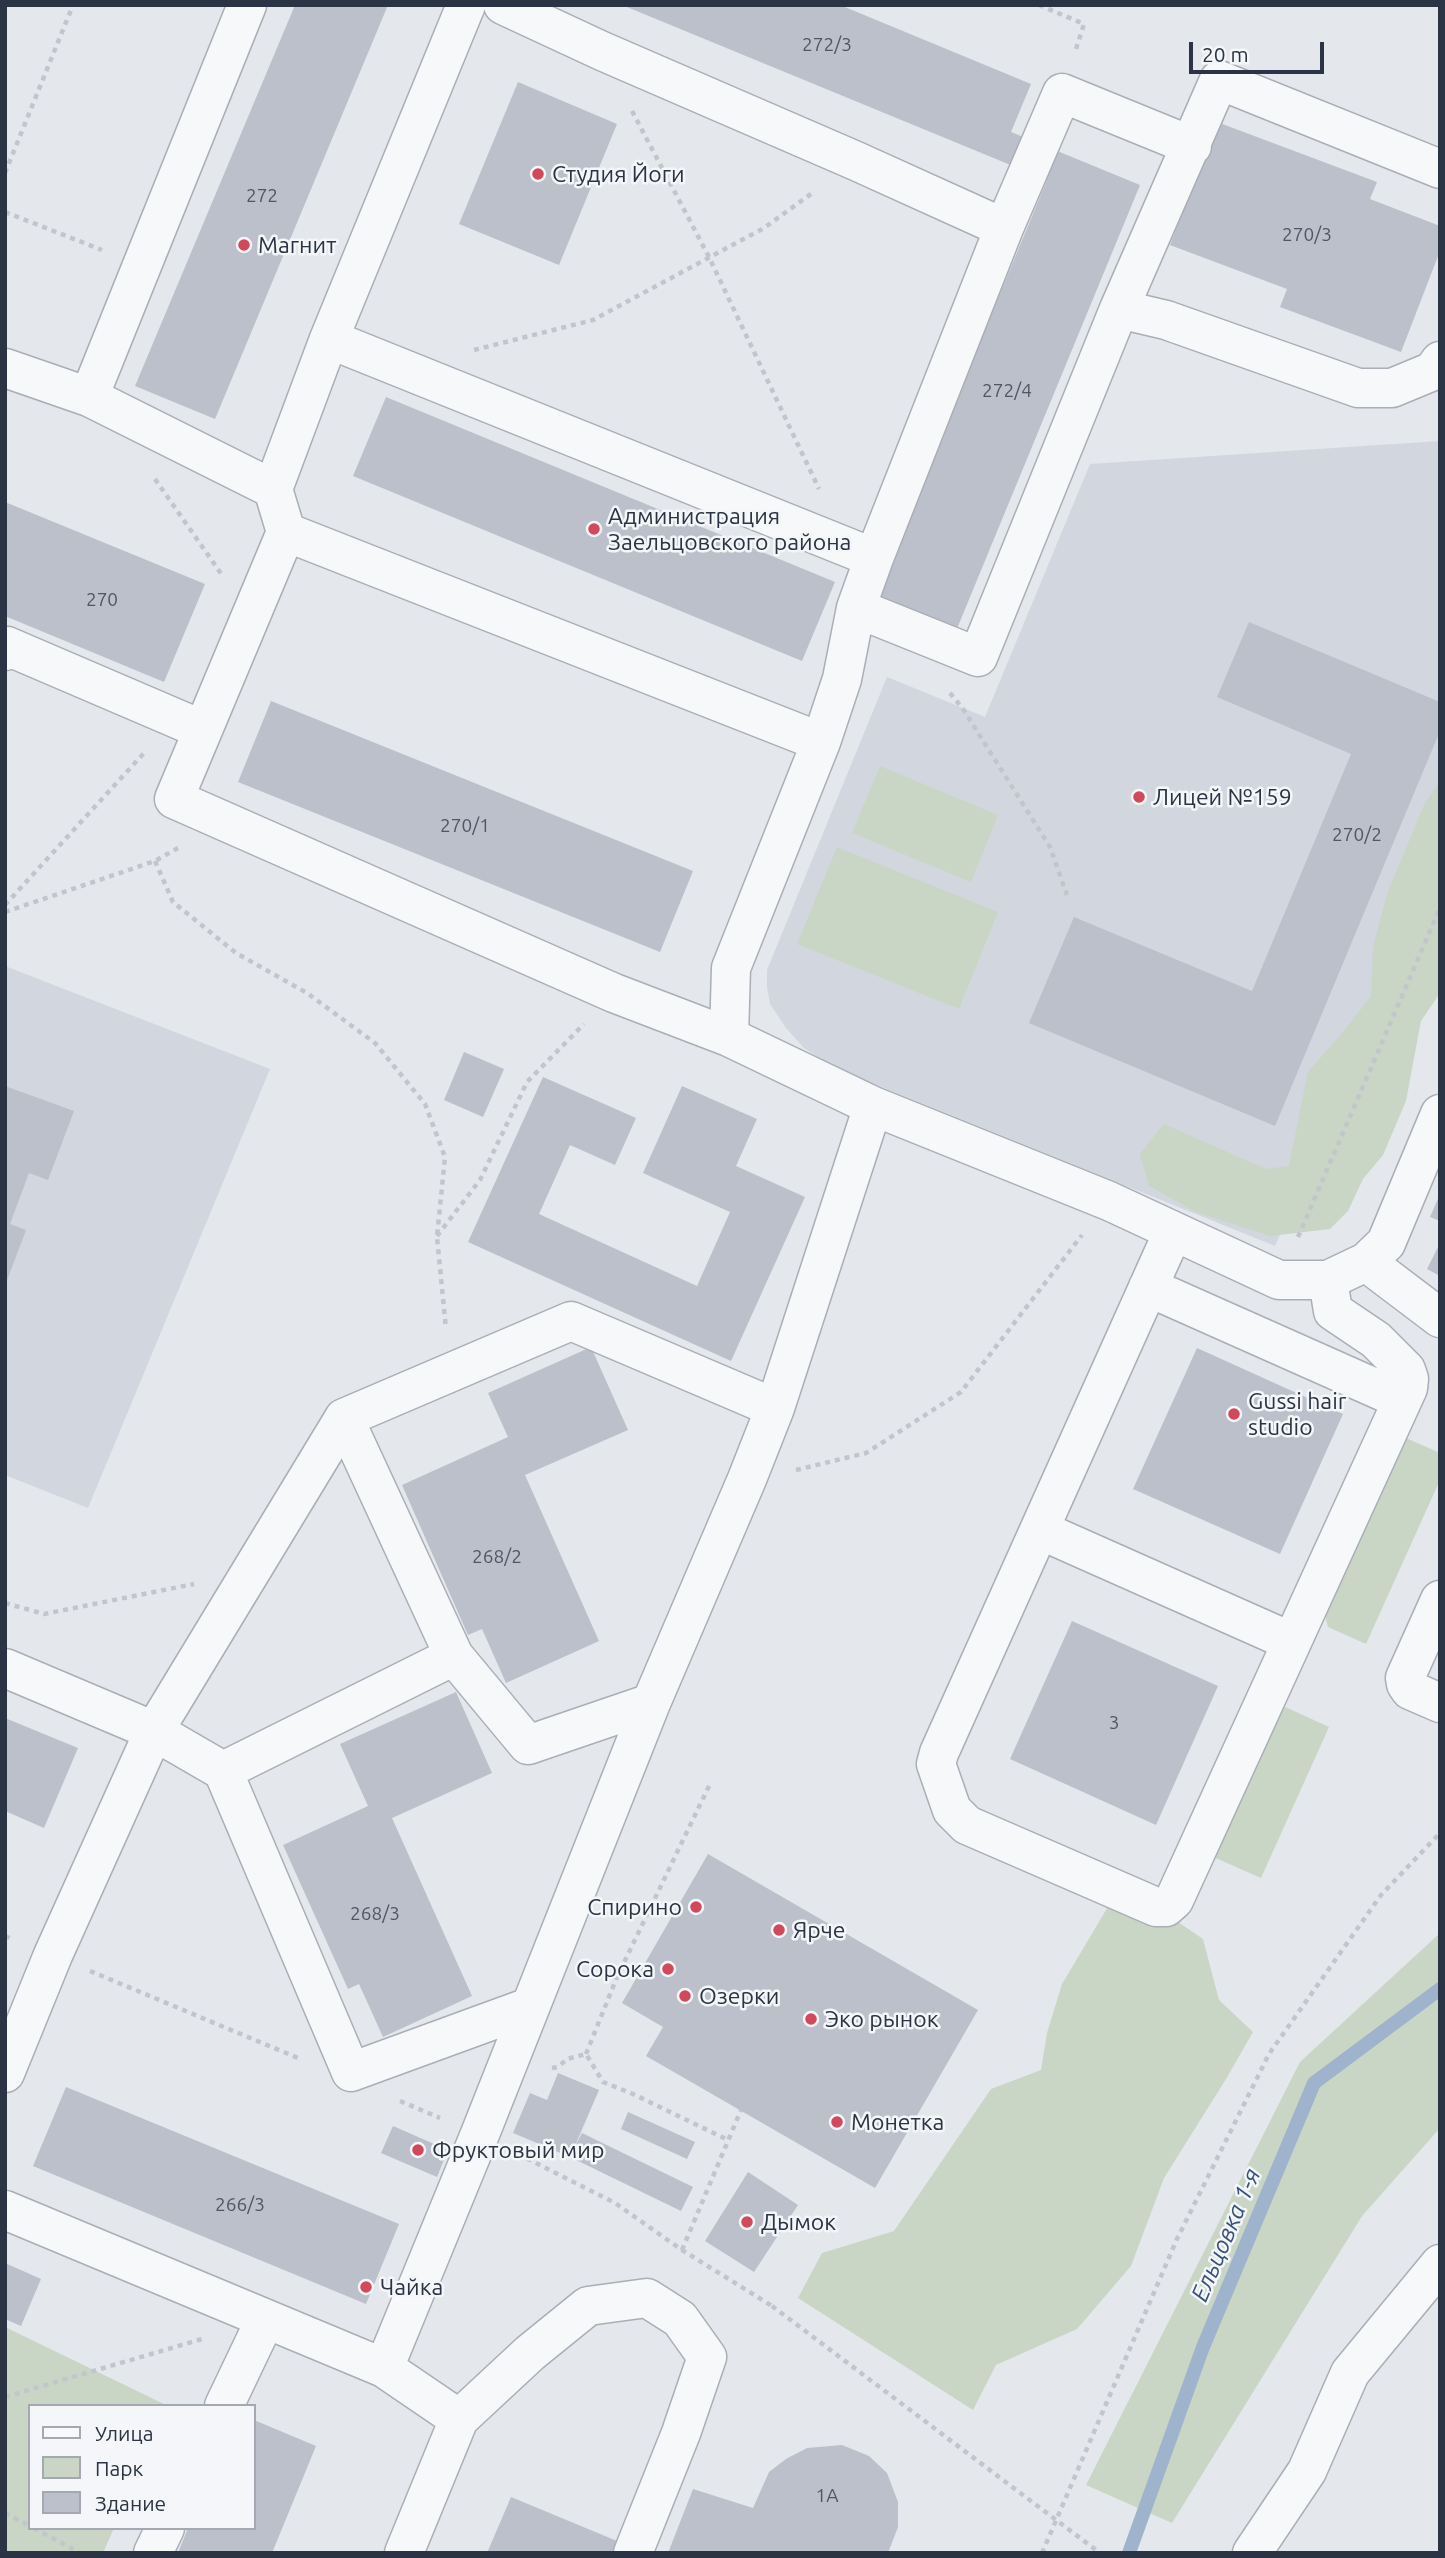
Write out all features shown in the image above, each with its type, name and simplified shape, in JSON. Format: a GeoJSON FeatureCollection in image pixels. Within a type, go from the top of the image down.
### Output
{"type":"FeatureCollection","features":[{"type":"Feature","properties":{"kind":"lane"},"geometry":{"type":"LineString","coordinates":[[89,397],[247,5]]}},
{"type":"Feature","properties":{"kind":"lane"},"geometry":{"type":"LineString","coordinates":[[466,5],[272,489],[286,532],[253,611],[190,724],[174,799],[614,993],[729,1037],[873,1106],[1109,1201],[1279,1280],[1328,1280],[1366,1262],[1386,1243],[1440,1114]]}},
{"type":"Feature","properties":{"kind":"lane"},"geometry":{"type":"LineString","coordinates":[[503,5],[1003,228]]}},
{"type":"Feature","properties":{"kind":"lane"},"geometry":{"type":"LineString","coordinates":[[856,608],[978,657],[1119,309],[1219,80],[1440,169]]}},
{"type":"Feature","properties":{"kind":"lane"},"geometry":{"type":"LineString","coordinates":[[729,1037],[730,968],[821,742],[842,679],[856,608],[860,552],[1062,93],[1192,146]]}},
{"type":"Feature","properties":{"kind":"lane"},"geometry":{"type":"LineString","coordinates":[[1119,309],[1166,320],[1358,388],[1392,388],[1433,371],[1440,361]]}},
{"type":"Feature","properties":{"kind":"lane"},"geometry":{"type":"LineString","coordinates":[[330,339],[860,552]]}},
{"type":"Feature","properties":{"kind":"lane"},"geometry":{"type":"LineString","coordinates":[[5,368],[89,397],[272,489]]}},
{"type":"Feature","properties":{"kind":"lane"},"geometry":{"type":"LineString","coordinates":[[286,532],[821,742]]}},
{"type":"Feature","properties":{"kind":"lane"},"geometry":{"type":"LineString","coordinates":[[5,651],[7,646],[190,724]]}},
{"type":"Feature","properties":{"kind":"lane"},"geometry":{"type":"LineString","coordinates":[[384,2368],[651,1703],[775,1408],[873,1106]]}},
{"type":"Feature","properties":{"kind":"lane"},"geometry":{"type":"LineString","coordinates":[[1173,1232],[936,1764],[952,1810],[967,1825],[1156,1907],[1166,1907],[1174,1900],[1402,1401],[1409,1378],[1406,1370],[1376,1340],[1333,1311],[1328,1280]]}},
{"type":"Feature","properties":{"kind":"lane"},"geometry":{"type":"LineString","coordinates":[[1366,1262],[1440,1318]]}},
{"type":"Feature","properties":{"kind":"lane"},"geometry":{"type":"LineString","coordinates":[[1149,1287],[1402,1401]]}},
{"type":"Feature","properties":{"kind":"lane"},"geometry":{"type":"LineString","coordinates":[[5,2073],[53,1955],[154,1731],[344,1418],[571,1321],[775,1408]]}},
{"type":"Feature","properties":{"kind":"lane"},"geometry":{"type":"LineString","coordinates":[[344,1418],[454,1656],[528,1745],[651,1703]]}},
{"type":"Feature","properties":{"kind":"lane"},"geometry":{"type":"LineString","coordinates":[[1040,1530],[1292,1642]]}},
{"type":"Feature","properties":{"kind":"lane"},"geometry":{"type":"LineString","coordinates":[[1440,1600],[1405,1678],[1410,1690],[1440,1703]]}},
{"type":"Feature","properties":{"kind":"lane"},"geometry":{"type":"LineString","coordinates":[[223,1772],[454,1656]]}},
{"type":"Feature","properties":{"kind":"lane"},"geometry":{"type":"LineString","coordinates":[[5,1668],[154,1731],[223,1772],[351,2072],[529,2007]]}},
{"type":"Feature","properties":{"kind":"lane"},"geometry":{"type":"LineString","coordinates":[[5,2210],[384,2368],[459,2419]]}},
{"type":"Feature","properties":{"kind":"lane"},"geometry":{"type":"LineString","coordinates":[[1252,2553],[1307,2471],[1350,2373],[1440,2264]]}},
{"type":"Feature","properties":{"kind":"lane"},"geometry":{"type":"LineString","coordinates":[[404,2553],[459,2419],[530,2353],[588,2306],[647,2298],[680,2319],[707,2357],[681,2433],[633,2553]]}},
{"type":"Feature","properties":{"kind":"lane"},"geometry":{"type":"LineString","coordinates":[[225,2404],[265,2320]]}},
{"type":"Feature","properties":{"kind":"lane"},"geometry":{"type":"LineString","coordinates":[[153,2553],[164,2530]]}},
{"type":"Feature","properties":{"kind":"path"},"geometry":{"type":"LineString","coordinates":[[5,173],[73,5]]}},
{"type":"Feature","properties":{"kind":"path"},"geometry":{"type":"LineString","coordinates":[[1039,5],[1084,24],[1062,93]]}},
{"type":"Feature","properties":{"kind":"path"},"geometry":{"type":"LineString","coordinates":[[631,109],[860,552]]}},
{"type":"Feature","properties":{"kind":"path"},"geometry":{"type":"LineString","coordinates":[[471,350],[593,320],[764,228],[856,161]]}},
{"type":"Feature","properties":{"kind":"path"},"geometry":{"type":"LineString","coordinates":[[5,212],[142,266]]}},
{"type":"Feature","properties":{"kind":"path"},"geometry":{"type":"LineString","coordinates":[[153,477],[214,567],[253,611]]}},
{"type":"Feature","properties":{"kind":"path"},"geometry":{"type":"LineString","coordinates":[[947,690],[963,709],[1050,847],[1067,895]]}},
{"type":"Feature","properties":{"kind":"path"},"geometry":{"type":"LineString","coordinates":[[5,905],[190,724]]}},
{"type":"Feature","properties":{"kind":"path"},"geometry":{"type":"LineString","coordinates":[[5,912],[155,861],[225,820]]}},
{"type":"Feature","properties":{"kind":"path"},"geometry":{"type":"LineString","coordinates":[[155,861],[173,902],[236,953],[307,993],[375,1043],[425,1104],[445,1157],[437,1237],[443,1306],[453,1372]]}},
{"type":"Feature","properties":{"kind":"path"},"geometry":{"type":"LineString","coordinates":[[1279,1280],[1440,908]]}},
{"type":"Feature","properties":{"kind":"path"},"geometry":{"type":"LineString","coordinates":[[437,1237],[480,1180],[527,1082],[614,993]]}},
{"type":"Feature","properties":{"kind":"path"},"geometry":{"type":"LineString","coordinates":[[747,1479],[866,1454],[961,1392],[1109,1201]]}},
{"type":"Feature","properties":{"kind":"path"},"geometry":{"type":"LineString","coordinates":[[5,1603],[44,1614],[249,1572]]}},
{"type":"Feature","properties":{"kind":"path"},"geometry":{"type":"LineString","coordinates":[[586,2054],[617,1977],[711,1782]]}},
{"type":"Feature","properties":{"kind":"path"},"geometry":{"type":"LineString","coordinates":[[1042,2553],[1177,2239],[1269,2054],[1381,1895],[1440,1833]]}},
{"type":"Feature","properties":{"kind":"path"},"geometry":{"type":"LineString","coordinates":[[5,1936],[304,2061]]}},
{"type":"Feature","properties":{"kind":"path"},"geometry":{"type":"LineString","coordinates":[[500,2082],[558,2067],[567,2059],[586,2054]]}},
{"type":"Feature","properties":{"kind":"path"},"geometry":{"type":"LineString","coordinates":[[586,2054],[603,2082],[728,2140]]}},
{"type":"Feature","properties":{"kind":"path"},"geometry":{"type":"LineString","coordinates":[[392,2098],[480,2134],[615,2203],[682,2250],[772,2306],[1100,2553]]}},
{"type":"Feature","properties":{"kind":"path"},"geometry":{"type":"LineString","coordinates":[[682,2250],[741,2110]]}},
{"type":"Feature","properties":{"kind":"path"},"geometry":{"type":"LineString","coordinates":[[5,2397],[265,2320]]}},
{"type":"Feature","properties":{"kind":"path"},"geometry":{"type":"LineString","coordinates":[[5,2513],[28,2525]]}},
{"type":"Feature","properties":{"kind":"path"},"geometry":{"type":"LineString","coordinates":[[38,2530],[80,2553]]}},
{"type":"Feature","properties":{"kind":"shaded area","name":"Лицей №159"},"geometry":{"type":"Polygon","coordinates":[[[1440,441],[1440,878],[1275,1246],[837,1069],[804,1048],[770,1004],[767,970],[887,677],[985,717],[1090,464],[1440,441]]]}},
{"type":"Feature","properties":{"kind":"shaded area"},"geometry":{"type":"Polygon","coordinates":[[[5,966],[270,1069],[88,1508],[5,1475],[5,966]]]}},
{"type":"Feature","properties":{"kind":"green space"},"geometry":{"type":"Polygon","coordinates":[[[880,766],[998,815],[971,882],[852,833],[880,766]]]}},
{"type":"Feature","properties":{"kind":"green space"},"geometry":{"type":"Polygon","coordinates":[[[1440,781],[1440,993],[1421,1021],[1406,1101],[1383,1155],[1363,1179],[1348,1211],[1330,1229],[1270,1236],[1196,1212],[1149,1186],[1140,1154],[1164,1124],[1266,1169],[1289,1166],[1308,1072],[1371,996],[1373,947],[1387,894],[1424,805],[1440,781]]]}},
{"type":"Feature","properties":{"kind":"green space"},"geometry":{"type":"Polygon","coordinates":[[[837,847],[998,912],[959,1009],[797,944],[837,847]]]}},
{"type":"Feature","properties":{"kind":"green space"},"geometry":{"type":"Polygon","coordinates":[[[1397,1434],[1440,1453],[1440,1480],[1366,1644],[1328,1627],[1321,1601],[1397,1434]]]}},
{"type":"Feature","properties":{"kind":"green space"},"geometry":{"type":"Polygon","coordinates":[[[1270,1700],[1329,1727],[1261,1878],[1202,1852],[1270,1700]]]}},
{"type":"Feature","properties":{"kind":"green space"},"geometry":{"type":"Polygon","coordinates":[[[1112,1900],[1172,1918],[1203,1939],[1219,2000],[1253,2032],[1164,2178],[1131,2266],[1077,2329],[996,2365],[973,2410],[798,2298],[822,2253],[894,2231],[991,2089],[1041,2070],[1047,2033],[1062,1984],[1112,1900]]]}},
{"type":"Feature","properties":{"kind":"green space"},"geometry":{"type":"Polygon","coordinates":[[[1440,1933],[1440,2128],[1362,2216],[1172,2523],[1086,2485],[1300,2062],[1440,1933]]]}},
{"type":"Feature","properties":{"kind":"green space"},"geometry":{"type":"Polygon","coordinates":[[[5,2327],[164,2404],[28,2404],[28,2530],[113,2530],[103,2553],[5,2553],[5,2327]]]}},
{"type":"Feature","properties":{"kind":"building"},"geometry":{"type":"Polygon","coordinates":[[[295,5],[388,5],[215,419],[135,386],[295,5]]]}},
{"type":"Feature","properties":{"kind":"building"},"geometry":{"type":"Polygon","coordinates":[[[622,5],[840,5],[1031,84],[1011,132],[1140,185],[956,631],[874,598],[1047,180],[622,5]]]}},
{"type":"Feature","properties":{"kind":"building","name":"Студия Йоги"},"geometry":{"type":"Polygon","coordinates":[[[518,82],[617,124],[559,265],[459,224],[518,82]]]}},
{"type":"Feature","properties":{"kind":"building"},"geometry":{"type":"Polygon","coordinates":[[[1217,122],[1377,182],[1370,199],[1440,226],[1440,251],[1401,352],[1280,307],[1287,289],[1170,245],[1217,122]]]}},
{"type":"Feature","properties":{"kind":"building","name":"Администрация Заельцовского района"},"geometry":{"type":"Polygon","coordinates":[[[386,397],[835,582],[802,661],[353,476],[386,397]]]}},
{"type":"Feature","properties":{"kind":"building"},"geometry":{"type":"Polygon","coordinates":[[[5,502],[205,584],[164,682],[5,616],[5,502]]]}},
{"type":"Feature","properties":{"kind":"building"},"geometry":{"type":"Polygon","coordinates":[[[1249,622],[1440,702],[1440,731],[1275,1126],[1029,1023],[1074,917],[1252,991],[1351,754],[1217,697],[1249,622]]]}},
{"type":"Feature","properties":{"kind":"building"},"geometry":{"type":"Polygon","coordinates":[[[271,701],[693,871],[660,952],[238,782],[271,701]]]}},
{"type":"Feature","properties":{"kind":"building"},"geometry":{"type":"Polygon","coordinates":[[[464,1052],[504,1069],[483,1117],[444,1100],[464,1052]]]}},
{"type":"Feature","properties":{"kind":"building"},"geometry":{"type":"Polygon","coordinates":[[[543,1077],[636,1118],[615,1165],[570,1145],[539,1214],[697,1286],[730,1212],[643,1173],[682,1086],[757,1119],[736,1166],[805,1197],[731,1361],[468,1242],[543,1077]]]}},
{"type":"Feature","properties":{"kind":"building"},"geometry":{"type":"Polygon","coordinates":[[[5,1086],[74,1111],[48,1180],[29,1173],[10,1224],[26,1230],[6,1283],[5,1086]]]}},
{"type":"Feature","properties":{"kind":"building"},"geometry":{"type":"Polygon","coordinates":[[[1440,1194],[1440,1221],[1430,1217],[1440,1194]]]}},
{"type":"Feature","properties":{"kind":"building"},"geometry":{"type":"Polygon","coordinates":[[[1440,1243],[1440,1276],[1427,1269],[1440,1243]]]}},
{"type":"Feature","properties":{"kind":"building"},"geometry":{"type":"Polygon","coordinates":[[[591,1347],[628,1430],[525,1475],[599,1641],[506,1683],[482,1629],[468,1635],[402,1485],[508,1437],[488,1393],[591,1347]]]}},
{"type":"Feature","properties":{"kind":"building"},"geometry":{"type":"Polygon","coordinates":[[[1197,1348],[1343,1414],[1280,1554],[1133,1489],[1197,1348]]]}},
{"type":"Feature","properties":{"kind":"building"},"geometry":{"type":"Polygon","coordinates":[[[1072,1621],[1218,1686],[1156,1825],[1010,1759],[1072,1621]]]}},
{"type":"Feature","properties":{"kind":"building"},"geometry":{"type":"Polygon","coordinates":[[[456,1692],[492,1773],[392,1818],[472,1996],[383,2037],[359,1984],[348,1989],[283,1845],[368,1806],[340,1744],[456,1692]]]}},
{"type":"Feature","properties":{"kind":"building"},"geometry":{"type":"Polygon","coordinates":[[[5,1718],[78,1748],[44,1828],[5,1811],[5,1718]]]}},
{"type":"Feature","properties":{"kind":"building","name":"Эко рынок"},"geometry":{"type":"Polygon","coordinates":[[[708,1854],[978,2010],[875,2188],[646,2056],[663,2027],[622,2003],[708,1854]]]}},
{"type":"Feature","properties":{"kind":"building"},"geometry":{"type":"Polygon","coordinates":[[[558,2073],[599,2090],[574,2148],[582,2133],[693,2187],[681,2211],[570,2157],[513,2133],[530,2093],[547,2100],[558,2073]]]}},
{"type":"Feature","properties":{"kind":"building"},"geometry":{"type":"Polygon","coordinates":[[[66,2087],[399,2224],[366,2304],[33,2166],[66,2087]]]}},
{"type":"Feature","properties":{"kind":"building"},"geometry":{"type":"Polygon","coordinates":[[[628,2112],[695,2142],[687,2159],[621,2129],[628,2112]]]}},
{"type":"Feature","properties":{"kind":"building"},"geometry":{"type":"Polygon","coordinates":[[[393,2126],[448,2150],[437,2177],[381,2153],[393,2126]]]}},
{"type":"Feature","properties":{"kind":"building"},"geometry":{"type":"Polygon","coordinates":[[[748,2172],[798,2205],[754,2272],[705,2241],[748,2172]]]}},
{"type":"Feature","properties":{"kind":"building"},"geometry":{"type":"Polygon","coordinates":[[[5,2263],[41,2279],[21,2326],[5,2319],[5,2263]]]}},
{"type":"Feature","properties":{"kind":"building"},"geometry":{"type":"Polygon","coordinates":[[[256,2421],[316,2446],[272,2553],[178,2553],[187,2530],[256,2530],[256,2421]]]}},
{"type":"Feature","properties":{"kind":"building"},"geometry":{"type":"Polygon","coordinates":[[[842,2445],[869,2456],[887,2473],[898,2502],[898,2527],[888,2553],[668,2553],[693,2489],[753,2508],[769,2472],[786,2459],[807,2448],[842,2445]]]}},
{"type":"Feature","properties":{"kind":"building"},"geometry":{"type":"Polygon","coordinates":[[[511,2497],[646,2553],[487,2553],[511,2497]]]}},
{"type":"Feature","properties":{"kind":"waterway","name":"Ельцовка 1-я"},"geometry":{"type":"LineString","coordinates":[[1129,2553],[1203,2347],[1314,2083],[1440,1989]]}},
{"type":"Feature","properties":{"kind":"place","name":"Студия Йоги"},"geometry":{"type":"Point","coordinates":[538,174]}},
{"type":"Feature","properties":{"kind":"place","name":"Магнит"},"geometry":{"type":"Point","coordinates":[244,245]}},
{"type":"Feature","properties":{"kind":"place","name":"Администрация Заельцовского района"},"geometry":{"type":"Point","coordinates":[594,529]}},
{"type":"Feature","properties":{"kind":"place","name":"Лицей №159"},"geometry":{"type":"Point","coordinates":[1139,797]}},
{"type":"Feature","properties":{"kind":"place","name":"Gussi hair studio"},"geometry":{"type":"Point","coordinates":[1234,1414]}},
{"type":"Feature","properties":{"kind":"place","name":"Спирино"},"geometry":{"type":"Point","coordinates":[696,1907]}},
{"type":"Feature","properties":{"kind":"place","name":"Ярче"},"geometry":{"type":"Point","coordinates":[779,1930]}},
{"type":"Feature","properties":{"kind":"place","name":"Сорока"},"geometry":{"type":"Point","coordinates":[668,1969]}},
{"type":"Feature","properties":{"kind":"place","name":"Озерки"},"geometry":{"type":"Point","coordinates":[685,1996]}},
{"type":"Feature","properties":{"kind":"place","name":"Эко рынок"},"geometry":{"type":"Point","coordinates":[811,2019]}},
{"type":"Feature","properties":{"kind":"place","name":"Монетка"},"geometry":{"type":"Point","coordinates":[837,2122]}},
{"type":"Feature","properties":{"kind":"place","name":"Фруктовый мир"},"geometry":{"type":"Point","coordinates":[418,2150]}},
{"type":"Feature","properties":{"kind":"place","name":"Дымок"},"geometry":{"type":"Point","coordinates":[747,2222]}},
{"type":"Feature","properties":{"kind":"place","name":"Чайка"},"geometry":{"type":"Point","coordinates":[366,2287]}}]}
